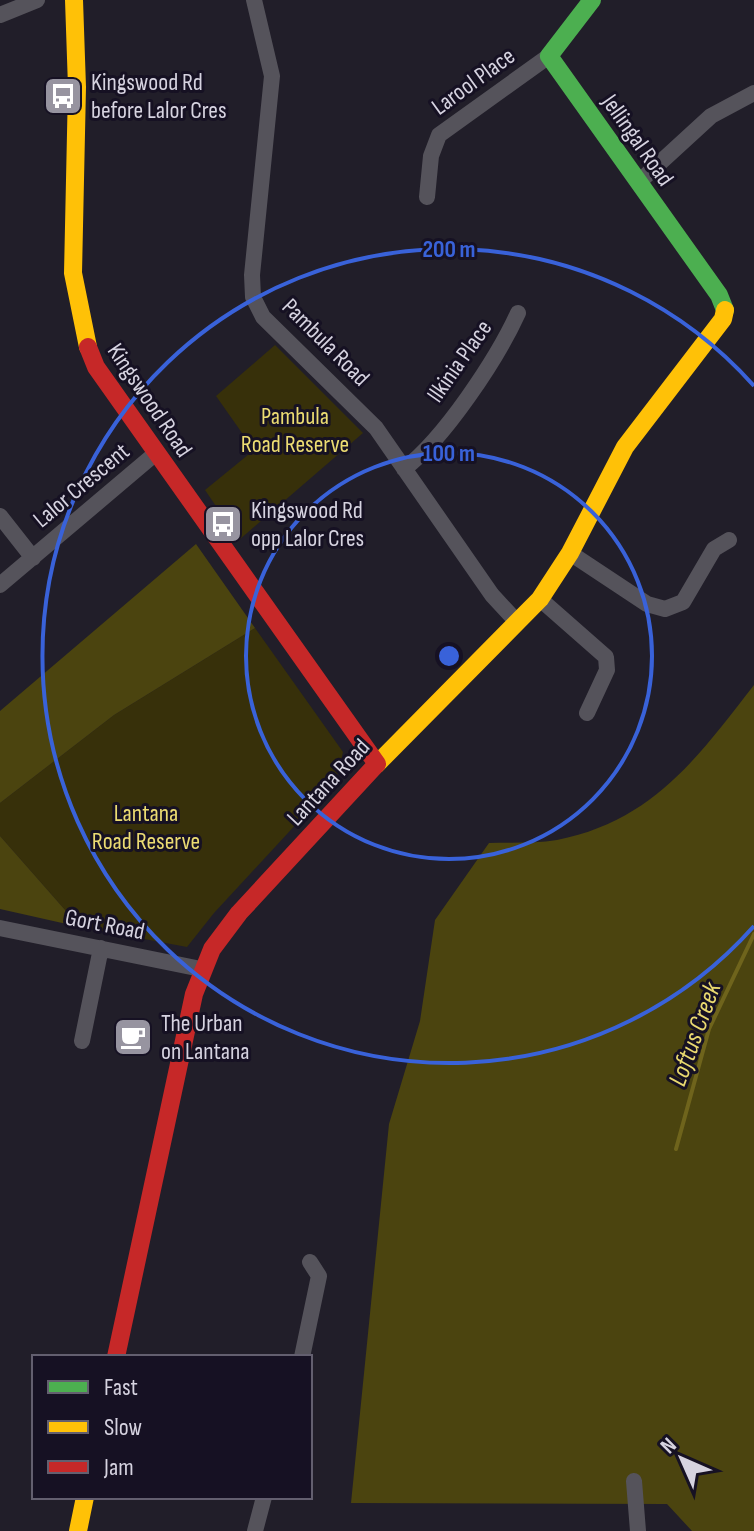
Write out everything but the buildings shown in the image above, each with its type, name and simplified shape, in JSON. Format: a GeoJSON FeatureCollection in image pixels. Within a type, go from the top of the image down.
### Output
{"type":"FeatureCollection","features":[{"type":"Feature","properties":{"kind":"street"},"geometry":{"type":"LineString","coordinates":[[0,15],[37,0]]}},
{"type":"Feature","properties":{"kind":"street","name":"Kingswood Road"},"geometry":{"type":"LineString","coordinates":[[74,0],[77,94],[75,308],[81,334],[96,367],[377,764]]}},
{"type":"Feature","properties":{"kind":"street"},"geometry":{"type":"LineString","coordinates":[[549,56],[592,0]]}},
{"type":"Feature","properties":{"kind":"street","name":"Pambula Road"},"geometry":{"type":"LineString","coordinates":[[258,1],[272,76],[252,275],[253,297],[274,328],[361,411],[492,595],[517,622]]}},
{"type":"Feature","properties":{"kind":"street","name":"Jellingal Road"},"geometry":{"type":"LineString","coordinates":[[549,56],[719,295],[725,311]]}},
{"type":"Feature","properties":{"kind":"street","name":"Larool Place"},"geometry":{"type":"LineString","coordinates":[[427,197],[431,156],[439,135],[549,56]]}},
{"type":"Feature","properties":{"kind":"street"},"geometry":{"type":"LineString","coordinates":[[639,182],[711,116],[754,93]]}},
{"type":"Feature","properties":{"kind":"street","name":"Lantana Road"},"geometry":{"type":"LineString","coordinates":[[116,1355],[201,969],[239,913],[377,764],[540,599],[570,553],[625,447],[718,327],[725,311]]}},
{"type":"Feature","properties":{"kind":"street","name":"Ilkinia Place"},"geometry":{"type":"LineString","coordinates":[[404,469],[431,443],[493,360],[518,313]]}},
{"type":"Feature","properties":{"kind":"street","name":"Lalor Crescent"},"geometry":{"type":"LineString","coordinates":[[0,585],[156,453]]}},
{"type":"Feature","properties":{"kind":"street"},"geometry":{"type":"LineString","coordinates":[[0,516],[33,558]]}},
{"type":"Feature","properties":{"kind":"street"},"geometry":{"type":"LineString","coordinates":[[570,553],[647,604],[665,609],[683,602],[714,549],[729,540]]}},
{"type":"Feature","properties":{"kind":"street"},"geometry":{"type":"LineString","coordinates":[[540,599],[606,657],[607,670],[587,713]]}},
{"type":"Feature","properties":{"kind":"street","name":"Gort Road"},"geometry":{"type":"LineString","coordinates":[[0,928],[201,969]]}},
{"type":"Feature","properties":{"kind":"street"},"geometry":{"type":"LineString","coordinates":[[82,1041],[101,948]]}},
{"type":"Feature","properties":{"kind":"street"},"geometry":{"type":"LineString","coordinates":[[302,1355],[319,1276],[310,1262]]}},
{"type":"Feature","properties":{"kind":"street"},"geometry":{"type":"LineString","coordinates":[[634,1481],[638,1531]]}},
{"type":"Feature","properties":{"kind":"street"},"geometry":{"type":"LineString","coordinates":[[78,1531],[85,1499]]}},
{"type":"Feature","properties":{"kind":"street"},"geometry":{"type":"LineString","coordinates":[[255,1531],[263,1499]]}},
{"type":"Feature","properties":{"kind":"green space","name":"Pambula Road Reserve"},"geometry":{"type":"Polygon","coordinates":[[[275,345],[363,433],[239,540],[205,490],[254,450],[216,396],[275,345]]]}},
{"type":"Feature","properties":{"kind":"green space","name":"Lantana Road Reserve"},"geometry":{"type":"Polygon","coordinates":[[[255,628],[343,752],[336,781],[214,913],[187,947],[80,927],[0,836],[0,803],[114,715],[255,628]]]}},
{"type":"Feature","properties":{"kind":"shaded area"},"geometry":{"type":"Polygon","coordinates":[[[196,544],[255,628],[114,715],[0,803],[0,711],[196,544]]]}},
{"type":"Feature","properties":{"kind":"shaded area"},"geometry":{"type":"Polygon","coordinates":[[[754,685],[754,1531],[692,1531],[667,1504],[351,1503],[389,1124],[420,1021],[435,920],[489,843],[557,840],[591,831],[647,802],[692,761],[754,685]]]}},
{"type":"Feature","properties":{"kind":"shaded area"},"geometry":{"type":"Polygon","coordinates":[[[0,836],[80,927],[0,909],[0,836]]]}},
{"type":"Feature","properties":{"kind":"waterway","name":"Loftus Creek"},"geometry":{"type":"LineString","coordinates":[[676,1149],[709,1029],[754,934]]}},
{"type":"Feature","properties":{"kind":"traffic: fast"},"geometry":{"type":"LineString","coordinates":[[592,0],[549,56],[719,295],[725,310]]}},
{"type":"Feature","properties":{"kind":"traffic: slow"},"geometry":{"type":"LineString","coordinates":[[74,0],[77,87],[73,273],[88,347]]}},
{"type":"Feature","properties":{"kind":"traffic: slow"},"geometry":{"type":"LineString","coordinates":[[376,765],[540,599],[570,553],[625,447],[723,319],[725,310]]}},
{"type":"Feature","properties":{"kind":"traffic: slow"},"geometry":{"type":"LineString","coordinates":[[78,1531],[85,1499]]}},
{"type":"Feature","properties":{"kind":"traffic: jam"},"geometry":{"type":"LineString","coordinates":[[88,347],[96,367],[377,764]]}},
{"type":"Feature","properties":{"kind":"traffic: jam"},"geometry":{"type":"LineString","coordinates":[[116,1355],[194,994],[212,949],[239,913],[376,765]]}},
{"type":"Feature","properties":{"kind":"place","name":"Kingswood Rd before Lalor Cres"},"geometry":{"type":"Point","coordinates":[63,96]}},
{"type":"Feature","properties":{"kind":"place","name":"Kingswood Rd opp Lalor Cres"},"geometry":{"type":"Point","coordinates":[223,524]}},
{"type":"Feature","properties":{"kind":"place","name":"The Urban on Lantana"},"geometry":{"type":"Point","coordinates":[133,1037]}}]}
